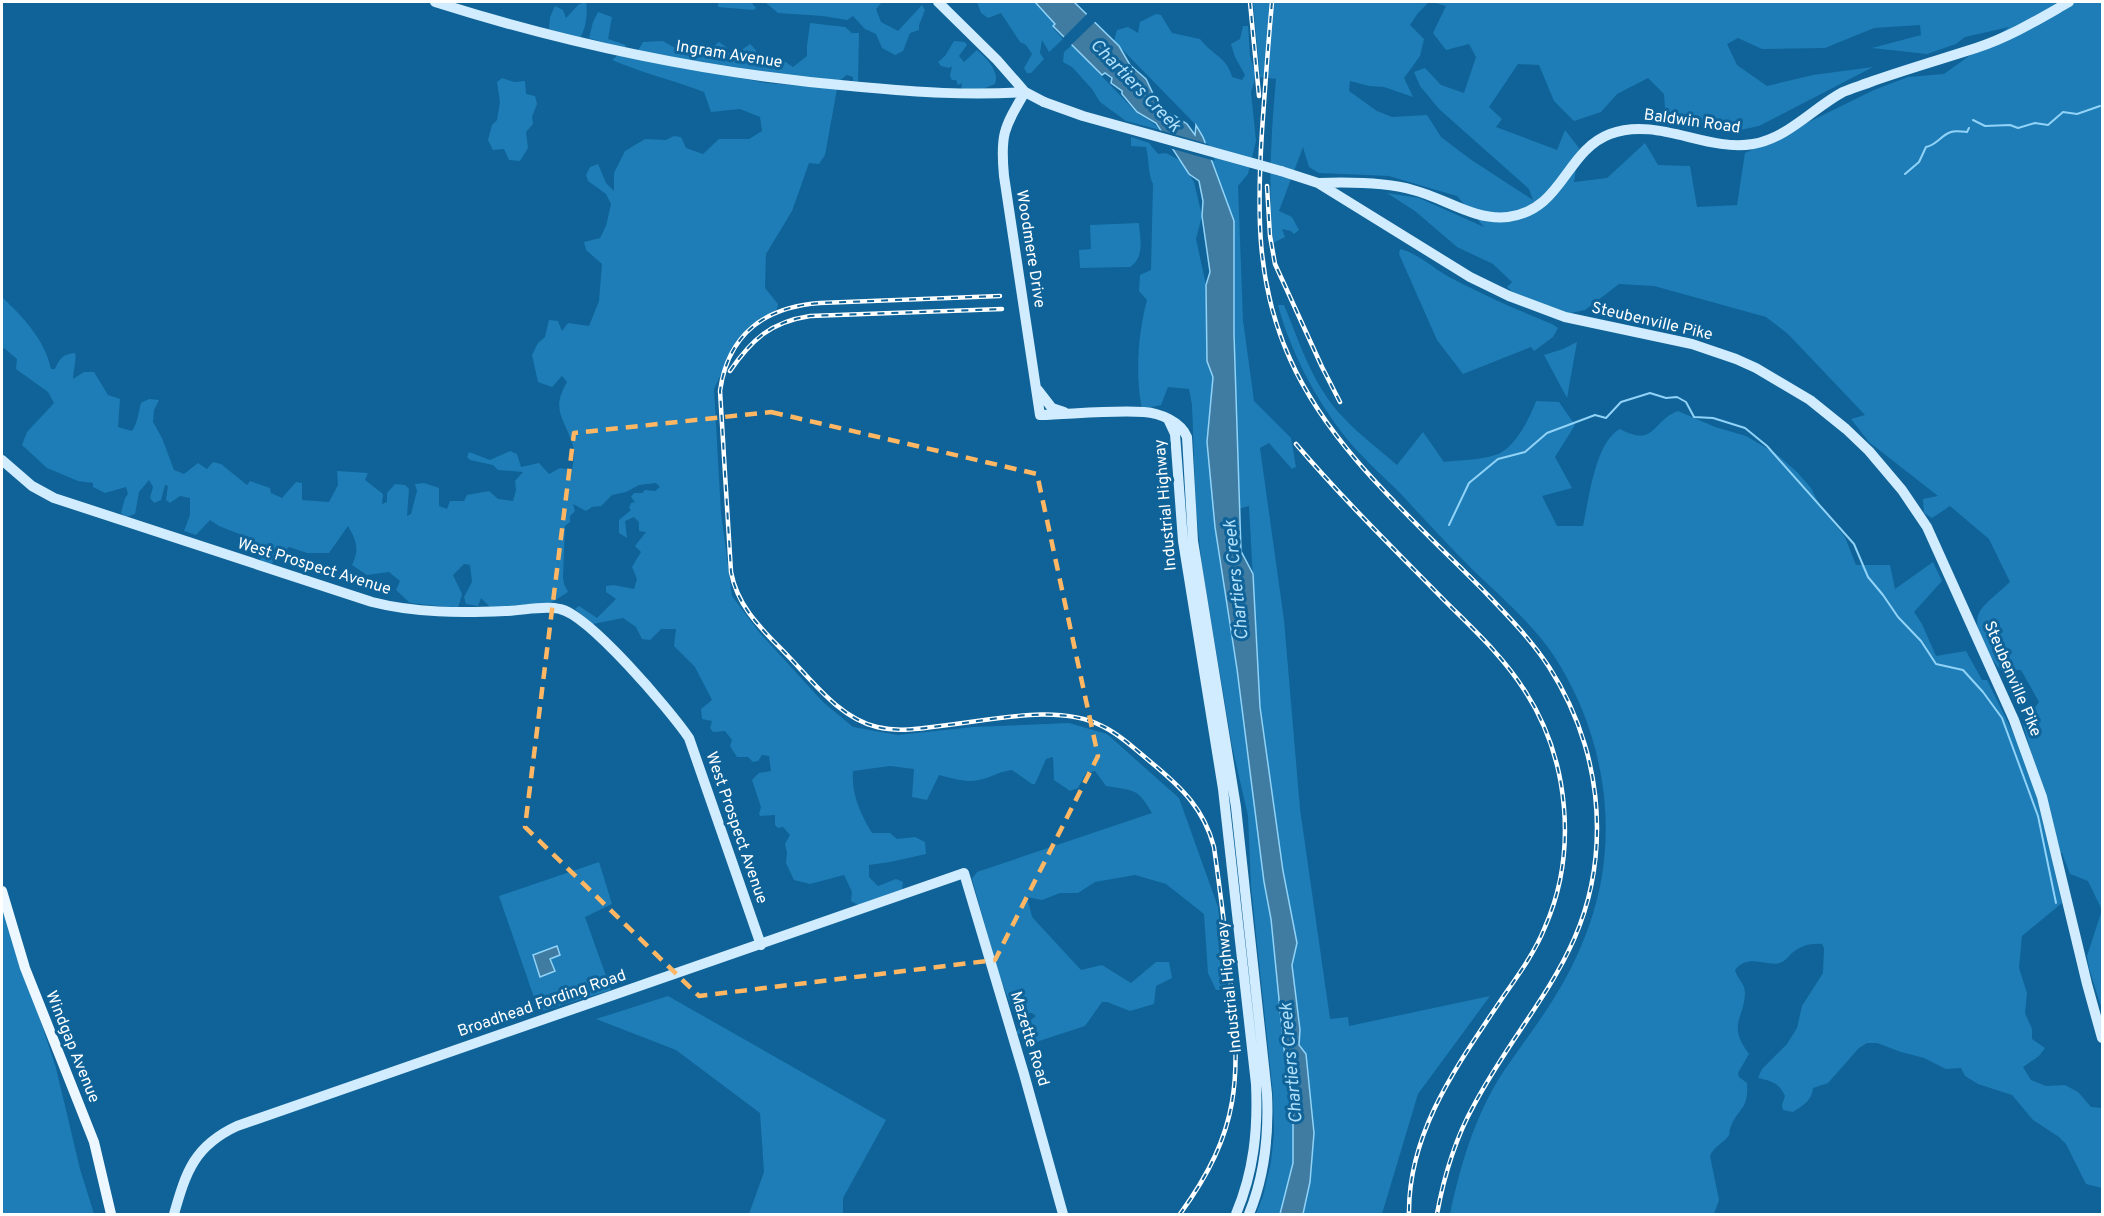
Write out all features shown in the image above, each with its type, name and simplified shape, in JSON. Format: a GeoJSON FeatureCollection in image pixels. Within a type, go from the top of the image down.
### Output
{"type":"FeatureCollection","features":[{"type":"Feature","properties":{"kind":"main road","name":"Windgap Avenue"},"geometry":{"type":"LineString","coordinates":[[2,891],[27,974],[94,1142],[111,1215]]}},
{"type":"Feature","properties":{"kind":"street","name":"Ingram Avenue"},"geometry":{"type":"LineString","coordinates":[[435,2],[554,36],[707,68],[803,81],[944,94],[984,95],[1024,92]]}},
{"type":"Feature","properties":{"kind":"street"},"geometry":{"type":"LineString","coordinates":[[938,2],[997,60],[1024,92]]}},
{"type":"Feature","properties":{"kind":"street","name":"Baldwin Road"},"geometry":{"type":"LineString","coordinates":[[1318,183],[1340,182],[1410,189],[1433,195],[1473,213],[1489,217],[1508,217],[1524,213],[1544,202],[1559,187],[1586,150],[1610,134],[1642,129],[1716,143],[1755,144],[1781,134],[1843,92],[2019,31],[2069,2]]}},
{"type":"Feature","properties":{"kind":"street","name":"Steubenville Pike"},"geometry":{"type":"LineString","coordinates":[[1024,92],[1083,116],[1318,183],[1470,277],[1509,296],[1565,317],[1692,344],[1727,355],[1756,368],[1800,393],[1852,434],[1882,464],[1908,498],[1931,535],[2033,767],[2092,1004],[2103,1038]]}},
{"type":"Feature","properties":{"kind":"street","name":"Woodmere Drive"},"geometry":{"type":"LineString","coordinates":[[1024,92],[1005,127],[1002,150],[1040,415],[1073,414]]}},
{"type":"Feature","properties":{"kind":"street"},"geometry":{"type":"LineString","coordinates":[[1036,387],[1052,408],[1073,414],[1145,412],[1168,419]]}},
{"type":"Feature","properties":{"kind":"street","name":"Industrial Highway"},"geometry":{"type":"LineString","coordinates":[[1168,419],[1175,434],[1182,541],[1223,789],[1256,1084],[1257,1124],[1254,1154],[1247,1185],[1236,1215]]}},
{"type":"Feature","properties":{"kind":"street","name":"Industrial Highway"},"geometry":{"type":"LineString","coordinates":[[1168,419],[1182,428],[1187,437],[1193,541],[1235,798],[1263,1050],[1268,1107],[1267,1145],[1260,1182],[1250,1215]]}},
{"type":"Feature","properties":{"kind":"street","name":"West Prospect Avenue"},"geometry":{"type":"LineString","coordinates":[[2,460],[32,486],[54,498],[372,602],[403,609],[468,612],[552,608],[575,615],[644,683],[689,738],[761,945]]}},
{"type":"Feature","properties":{"kind":"street","name":"Broadhead Fording Road"},"geometry":{"type":"LineString","coordinates":[[174,1215],[182,1184],[189,1169],[208,1145],[229,1130],[964,873]]}},
{"type":"Feature","properties":{"kind":"street","name":"Mazette Road"},"geometry":{"type":"LineString","coordinates":[[964,873],[1064,1215]]}},
{"type":"Feature","properties":{"kind":"highlighted area"},"geometry":{"type":"Polygon","coordinates":[[[771,412],[1037,474],[1098,756],[995,960],[699,996],[525,827],[574,433],[771,412]]]}},
{"type":"Feature","properties":{"kind":"shaded area"},"geometry":{"type":"Polygon","coordinates":[[[586,2],[587,15],[580,38],[549,29],[550,17],[555,6],[563,10],[566,18],[586,2]]]}},
{"type":"Feature","properties":{"kind":"shaded area"},"geometry":{"type":"Polygon","coordinates":[[[718,2],[751,2],[756,8],[754,10],[718,7],[718,2]]]}},
{"type":"Feature","properties":{"kind":"shaded area"},"geometry":{"type":"Polygon","coordinates":[[[767,2],[882,2],[876,9],[881,22],[898,31],[922,5],[925,10],[919,30],[910,33],[903,51],[895,55],[882,48],[876,34],[865,29],[853,16],[847,20],[778,13],[767,2]]]}},
{"type":"Feature","properties":{"kind":"shaded area"},"geometry":{"type":"Polygon","coordinates":[[[977,2],[1036,2],[1063,39],[1049,52],[1042,40],[1040,53],[1044,59],[1031,73],[1027,73],[1024,68],[1032,54],[1026,45],[1020,42],[1001,13],[988,18],[981,13],[977,2]]]}},
{"type":"Feature","properties":{"kind":"shaded area"},"geometry":{"type":"Polygon","coordinates":[[[1253,2],[1429,2],[1410,25],[1424,39],[1420,56],[1404,78],[1413,97],[1384,87],[1350,81],[1349,91],[1377,111],[1392,117],[1427,115],[1441,137],[1533,200],[1529,189],[1439,109],[1420,86],[1414,72],[1425,68],[1441,85],[1464,93],[1476,57],[1469,44],[1446,50],[1433,33],[1446,6],[1432,2],[2102,2],[2102,910],[2088,881],[2070,874],[2062,853],[2058,852],[2023,724],[2039,702],[2021,670],[2000,669],[1979,635],[1977,620],[1981,609],[2010,582],[1989,539],[1950,506],[1932,518],[1924,513],[1923,499],[1938,496],[1869,442],[1851,419],[1865,415],[1788,334],[1766,317],[1654,286],[1619,284],[1585,310],[1566,314],[1522,300],[1507,287],[1512,282],[1493,264],[1457,247],[1415,211],[1387,193],[1419,198],[1484,227],[1457,196],[1389,176],[1319,173],[1309,167],[1303,147],[1279,211],[1292,217],[1299,230],[1294,234],[1282,229],[1285,237],[1273,243],[1271,161],[1276,79],[1260,77],[1253,2]],[[1920,25],[1874,28],[1825,48],[1762,49],[1738,38],[1727,44],[1737,65],[1767,86],[1813,75],[1873,67],[1759,126],[1731,132],[1673,117],[1665,108],[1664,94],[1648,78],[1617,94],[1601,112],[1574,121],[1554,101],[1539,65],[1518,64],[1489,107],[1502,119],[1496,127],[1557,150],[1565,130],[1579,148],[1574,182],[1607,178],[1645,143],[1658,165],[1690,166],[1697,207],[1737,205],[1745,153],[1874,90],[1908,77],[1944,74],[2009,27],[1965,37],[1956,44],[1927,54],[1872,48],[1921,35],[1920,25]]]}},
{"type":"Feature","properties":{"kind":"shaded area"},"geometry":{"type":"Polygon","coordinates":[[[598,12],[612,17],[608,39],[626,45],[625,49],[589,38],[598,12]]]}},
{"type":"Feature","properties":{"kind":"shaded area"},"geometry":{"type":"Polygon","coordinates":[[[1156,14],[1161,15],[1172,33],[1200,39],[1223,60],[1232,77],[1242,80],[1245,75],[1231,44],[1240,39],[1243,26],[1248,26],[1250,56],[1256,76],[1251,92],[1256,141],[1248,174],[1238,186],[1243,320],[1254,401],[1291,438],[1296,467],[1292,469],[1269,443],[1260,448],[1284,620],[1300,809],[1330,1019],[1348,1017],[1349,1026],[1490,996],[1418,1094],[1382,1214],[1303,1214],[1310,1182],[1299,1046],[1300,1030],[1292,965],[1297,943],[1283,871],[1260,707],[1249,506],[1238,509],[1234,221],[1203,137],[1196,125],[1114,41],[1117,30],[1128,27],[1138,33],[1140,22],[1156,14]]]}},
{"type":"Feature","properties":{"kind":"shaded area"},"geometry":{"type":"Polygon","coordinates":[[[810,23],[845,27],[852,33],[859,33],[858,82],[853,81],[853,77],[847,75],[839,81],[825,81],[637,52],[643,42],[663,41],[673,47],[686,50],[703,43],[709,56],[712,56],[714,46],[719,42],[726,47],[731,59],[743,57],[743,49],[750,44],[756,50],[755,57],[768,63],[784,61],[793,67],[807,56],[810,23]]]}},
{"type":"Feature","properties":{"kind":"shaded area"},"geometry":{"type":"Polygon","coordinates":[[[954,41],[965,42],[967,45],[959,56],[964,62],[977,50],[984,57],[996,74],[995,84],[980,90],[961,90],[962,83],[958,85],[956,80],[952,80],[950,76],[952,66],[949,68],[941,66],[938,62],[945,56],[954,41]]]}},
{"type":"Feature","properties":{"kind":"shaded area"},"geometry":{"type":"Polygon","coordinates":[[[1072,45],[1137,113],[1160,130],[1126,121],[1100,102],[1092,89],[1072,67],[1063,62],[1064,52],[1072,45]]]}},
{"type":"Feature","properties":{"kind":"shaded area"},"geometry":{"type":"Polygon","coordinates":[[[618,55],[766,83],[837,89],[825,155],[819,164],[809,163],[792,211],[766,254],[765,288],[778,304],[777,309],[739,337],[714,389],[721,513],[732,596],[759,632],[823,702],[853,727],[898,735],[973,727],[1069,723],[1107,734],[1179,798],[1218,907],[1226,990],[1216,990],[1208,973],[1204,914],[1166,884],[1135,875],[1095,882],[1078,893],[1060,893],[1042,900],[1027,897],[1032,917],[1081,970],[1102,965],[1131,983],[1156,962],[1169,962],[1172,978],[1156,986],[1154,1004],[1130,1011],[1102,1002],[1085,1026],[1033,1043],[1023,1035],[1016,1033],[1036,1016],[1032,1013],[1014,1013],[1000,978],[972,879],[977,872],[1152,813],[1138,794],[1106,786],[1095,771],[1086,773],[1078,788],[1070,791],[1054,780],[1053,757],[1046,759],[1035,784],[1012,770],[974,781],[939,775],[927,800],[912,797],[914,769],[890,766],[853,771],[858,804],[872,833],[890,833],[897,839],[915,837],[925,842],[926,854],[869,865],[869,877],[878,886],[896,879],[903,882],[902,890],[858,905],[851,901],[852,892],[844,875],[810,884],[794,880],[786,863],[785,844],[790,835],[783,827],[778,828],[775,825],[775,815],[760,816],[761,807],[752,780],[759,773],[771,771],[769,756],[762,755],[758,761],[753,762],[748,757],[737,757],[730,746],[732,740],[725,731],[713,732],[710,728],[712,721],[702,719],[701,709],[712,700],[695,667],[674,646],[676,629],[661,629],[650,640],[642,639],[636,627],[623,618],[593,624],[575,609],[579,606],[597,618],[616,599],[606,592],[606,586],[614,585],[634,589],[637,579],[632,567],[641,552],[635,546],[646,532],[639,531],[639,522],[634,517],[625,521],[627,538],[619,533],[619,520],[631,510],[629,508],[631,503],[635,502],[631,497],[634,493],[642,493],[645,490],[655,491],[660,487],[656,483],[639,485],[626,492],[612,495],[601,506],[592,507],[586,511],[573,504],[575,511],[570,516],[570,522],[565,526],[563,577],[568,592],[543,608],[492,609],[481,598],[478,606],[466,604],[464,597],[472,582],[470,565],[464,564],[453,575],[462,594],[458,608],[410,603],[396,590],[400,581],[389,572],[367,575],[352,565],[356,545],[348,526],[329,553],[307,553],[289,547],[271,564],[262,563],[252,539],[210,520],[196,535],[184,531],[190,515],[190,498],[180,496],[170,503],[166,500],[168,486],[165,485],[161,500],[154,503],[150,498],[153,487],[149,480],[139,492],[135,514],[126,517],[121,513],[128,494],[126,487],[105,493],[93,487],[93,483],[78,481],[47,468],[22,445],[27,432],[54,403],[48,392],[16,369],[17,359],[4,348],[2,349],[2,297],[25,321],[38,339],[44,348],[51,369],[55,369],[60,359],[75,353],[73,379],[84,372],[94,372],[108,395],[120,399],[118,427],[132,431],[141,403],[149,399],[159,400],[154,410],[153,422],[162,438],[174,470],[184,474],[198,463],[207,469],[213,462],[221,464],[247,485],[250,481],[270,488],[271,493],[282,498],[296,482],[302,483],[302,500],[329,502],[338,485],[337,471],[368,473],[365,480],[383,494],[382,504],[387,502],[387,493],[395,484],[405,485],[409,489],[407,516],[411,514],[417,491],[415,484],[424,483],[439,488],[439,506],[447,509],[450,501],[464,501],[467,495],[489,491],[498,499],[513,501],[516,490],[515,481],[523,472],[498,470],[493,465],[470,460],[467,457],[469,452],[490,460],[510,451],[517,454],[521,467],[539,463],[549,474],[560,468],[572,470],[574,449],[559,408],[562,392],[567,382],[562,376],[552,387],[538,382],[532,355],[538,343],[545,337],[549,320],[558,321],[562,331],[568,323],[589,326],[599,301],[602,264],[586,250],[584,242],[600,238],[606,226],[611,204],[606,194],[588,181],[586,175],[590,167],[598,164],[606,183],[614,191],[614,173],[625,151],[645,139],[666,140],[674,136],[681,137],[686,148],[703,154],[719,139],[749,139],[762,131],[760,117],[740,109],[711,112],[704,92],[612,60],[618,55]]]}},
{"type":"Feature","properties":{"kind":"shaded area"},"geometry":{"type":"Polygon","coordinates":[[[502,78],[514,82],[525,81],[526,94],[535,96],[537,104],[532,117],[533,124],[526,132],[528,148],[520,161],[509,160],[504,149],[493,150],[488,140],[492,125],[497,120],[500,102],[497,82],[502,78]]]}},
{"type":"Feature","properties":{"kind":"shaded area"},"geometry":{"type":"Polygon","coordinates":[[[1131,137],[1149,143],[1158,154],[1166,153],[1181,161],[1194,182],[1202,216],[1196,239],[1206,285],[1207,361],[1213,377],[1207,442],[1215,527],[1271,919],[1284,1049],[1293,1108],[1293,1163],[1280,1214],[1256,1214],[1271,1162],[1274,1133],[1273,1094],[1251,886],[1248,816],[1232,746],[1202,567],[1196,509],[1192,405],[1189,389],[1168,387],[1161,405],[1142,409],[1140,396],[1139,354],[1141,327],[1147,300],[1139,291],[1140,275],[1151,270],[1153,184],[1146,147],[1131,146],[1131,137]]]}},
{"type":"Feature","properties":{"kind":"shaded area"},"geometry":{"type":"Polygon","coordinates":[[[1139,223],[1140,253],[1130,267],[1080,268],[1079,250],[1091,249],[1090,225],[1139,223]]]}},
{"type":"Feature","properties":{"kind":"shaded area"},"geometry":{"type":"Polygon","coordinates":[[[1400,249],[1419,257],[1462,284],[1558,328],[1553,337],[1534,351],[1531,347],[1463,374],[1437,340],[1399,254],[1400,249]]]}},
{"type":"Feature","properties":{"kind":"shaded area"},"geometry":{"type":"Polygon","coordinates":[[[1278,305],[1284,305],[1312,372],[1331,404],[1358,432],[1397,465],[1423,432],[1444,462],[1495,455],[1509,447],[1515,440],[1530,416],[1536,401],[1559,402],[1575,425],[1555,457],[1572,488],[1542,496],[1557,526],[1583,526],[1594,472],[1611,436],[1620,429],[1640,436],[1647,434],[1669,415],[1678,411],[1715,427],[1746,436],[1775,453],[1811,488],[1820,506],[1845,537],[1856,565],[1890,565],[1895,589],[1933,562],[1942,581],[1914,612],[1936,656],[1966,651],[1982,680],[1987,680],[2030,767],[2062,903],[2022,936],[2019,968],[2027,993],[2025,1013],[2032,1029],[2032,1039],[2045,1048],[2039,1056],[2023,1067],[2031,1080],[2046,1086],[2065,1085],[2078,1092],[2091,1107],[2102,1108],[2102,1188],[2086,1184],[2066,1144],[2033,1120],[2012,1095],[1978,1084],[1965,1076],[1961,1068],[1946,1069],[1924,1058],[1877,1043],[1867,1043],[1859,1048],[1828,1083],[1813,1088],[1809,1099],[1793,1112],[1783,1110],[1785,1096],[1778,1085],[1758,1078],[1762,1069],[1787,1044],[1797,1028],[1802,1006],[1823,973],[1824,948],[1822,944],[1818,944],[1798,949],[1780,963],[1752,961],[1740,965],[1735,970],[1745,990],[1738,1029],[1742,1044],[1749,1054],[1738,1073],[1739,1077],[1747,1083],[1747,1092],[1745,1103],[1730,1127],[1729,1135],[1710,1156],[1719,1200],[1714,1214],[1450,1214],[1463,1162],[1481,1112],[1498,1080],[1559,990],[1576,958],[1590,923],[1600,887],[1605,841],[1603,786],[1598,758],[1580,705],[1554,656],[1537,633],[1446,543],[1340,430],[1328,414],[1298,361],[1278,305]]]}},
{"type":"Feature","properties":{"kind":"shaded area"},"geometry":{"type":"Polygon","coordinates":[[[1577,342],[1567,398],[1544,355],[1577,342]]]}},
{"type":"Feature","properties":{"kind":"shaded area"},"geometry":{"type":"Polygon","coordinates":[[[599,862],[612,904],[585,917],[611,990],[539,1012],[499,896],[599,862]]]}},
{"type":"Feature","properties":{"kind":"shaded area"},"geometry":{"type":"Polygon","coordinates":[[[2,903],[56,1068],[80,1169],[94,1214],[2,1214],[2,903]]]}},
{"type":"Feature","properties":{"kind":"shaded area"},"geometry":{"type":"Polygon","coordinates":[[[2102,910],[2102,1010],[2089,968],[2087,956],[2102,910]]]}},
{"type":"Feature","properties":{"kind":"shaded area"},"geometry":{"type":"Polygon","coordinates":[[[668,996],[886,1120],[843,1198],[843,1214],[749,1214],[764,1172],[760,1113],[676,1050],[596,1019],[668,996]]]}},
{"type":"Feature","properties":{"kind":"water","name":"Chartiers Creek"},"geometry":{"type":"Polygon","coordinates":[[[1035,2],[1074,2],[1119,46],[1130,65],[1146,79],[1156,100],[1169,114],[1187,124],[1195,135],[1196,125],[1203,137],[1234,221],[1234,334],[1241,551],[1253,574],[1260,707],[1283,871],[1297,943],[1292,965],[1300,1030],[1299,1045],[1306,1054],[1314,1133],[1310,1182],[1303,1214],[1280,1214],[1293,1163],[1293,1108],[1284,1049],[1271,919],[1215,527],[1207,442],[1213,377],[1207,361],[1206,285],[1210,272],[1199,181],[1189,174],[1156,123],[1137,112],[1122,91],[1111,83],[1112,78],[1105,73],[1102,75],[1053,26],[1055,24],[1035,2]]]}},
{"type":"Feature","properties":{"kind":"water"},"geometry":{"type":"Polygon","coordinates":[[[557,946],[560,955],[550,959],[555,971],[540,977],[533,955],[557,946]]]}},
{"type":"Feature","properties":{"kind":"pier"},"geometry":{"type":"Polygon","coordinates":[[[1089,12],[1097,20],[1069,47],[1062,39],[1089,12]]]}},
{"type":"Feature","properties":{"kind":"pier"},"geometry":{"type":"Polygon","coordinates":[[[1156,129],[1208,144],[1215,161],[1169,148],[1156,129]]]}},
{"type":"Feature","properties":{"kind":"waterway"},"geometry":{"type":"LineString","coordinates":[[1973,120],[1985,126],[2010,125],[2018,128],[2035,123],[2048,125],[2063,112],[2077,114],[2100,106]]}},
{"type":"Feature","properties":{"kind":"waterway"},"geometry":{"type":"LineString","coordinates":[[1905,174],[1919,162],[1926,147],[1948,133],[1967,132],[1969,128]]}},
{"type":"Feature","properties":{"kind":"waterway"},"geometry":{"type":"LineString","coordinates":[[1449,525],[1469,483],[1498,459],[1525,452],[1547,433],[1595,415],[1606,418],[1621,402],[1650,393],[1666,398],[1677,397],[1686,402],[1694,417],[1713,418],[1745,428],[1767,446],[1854,544],[1868,577],[1898,617],[1921,641],[1936,664],[1963,670],[2002,718],[2038,816],[2056,903]]}},
{"type":"Feature","properties":{"kind":"railway"},"geometry":{"type":"LineString","coordinates":[[1250,2],[1259,96]]}},
{"type":"Feature","properties":{"kind":"railway"},"geometry":{"type":"LineString","coordinates":[[1272,2],[1259,190],[1261,247],[1271,303],[1290,359],[1307,392],[1350,453],[1402,510],[1482,589],[1542,656],[1570,704],[1585,744],[1594,786],[1597,828],[1594,871],[1585,909],[1572,944],[1555,976],[1467,1118],[1451,1158],[1437,1214]]}},
{"type":"Feature","properties":{"kind":"railway"},"geometry":{"type":"LineString","coordinates":[[1267,186],[1270,236],[1275,264],[1340,402]]}},
{"type":"Feature","properties":{"kind":"railway"},"geometry":{"type":"LineString","coordinates":[[1000,296],[820,303],[782,310],[752,327],[731,354],[724,371],[720,391],[731,572],[734,585],[753,619],[828,698],[851,716],[877,727],[901,730],[1022,716],[1065,716],[1084,719],[1102,726],[1129,744],[1173,782],[1198,810],[1214,847],[1234,1013],[1235,1074],[1226,1129],[1200,1184],[1180,1214]]}},
{"type":"Feature","properties":{"kind":"railway"},"geometry":{"type":"LineString","coordinates":[[730,371],[755,341],[773,328],[796,319],[810,316],[1002,309]]}},
{"type":"Feature","properties":{"kind":"railway"},"geometry":{"type":"LineString","coordinates":[[1296,444],[1368,523],[1487,643],[1516,678],[1540,718],[1551,746],[1564,806],[1565,837],[1562,868],[1545,927],[1526,963],[1470,1047],[1439,1099],[1417,1154],[1411,1184],[1409,1214]]}}]}
